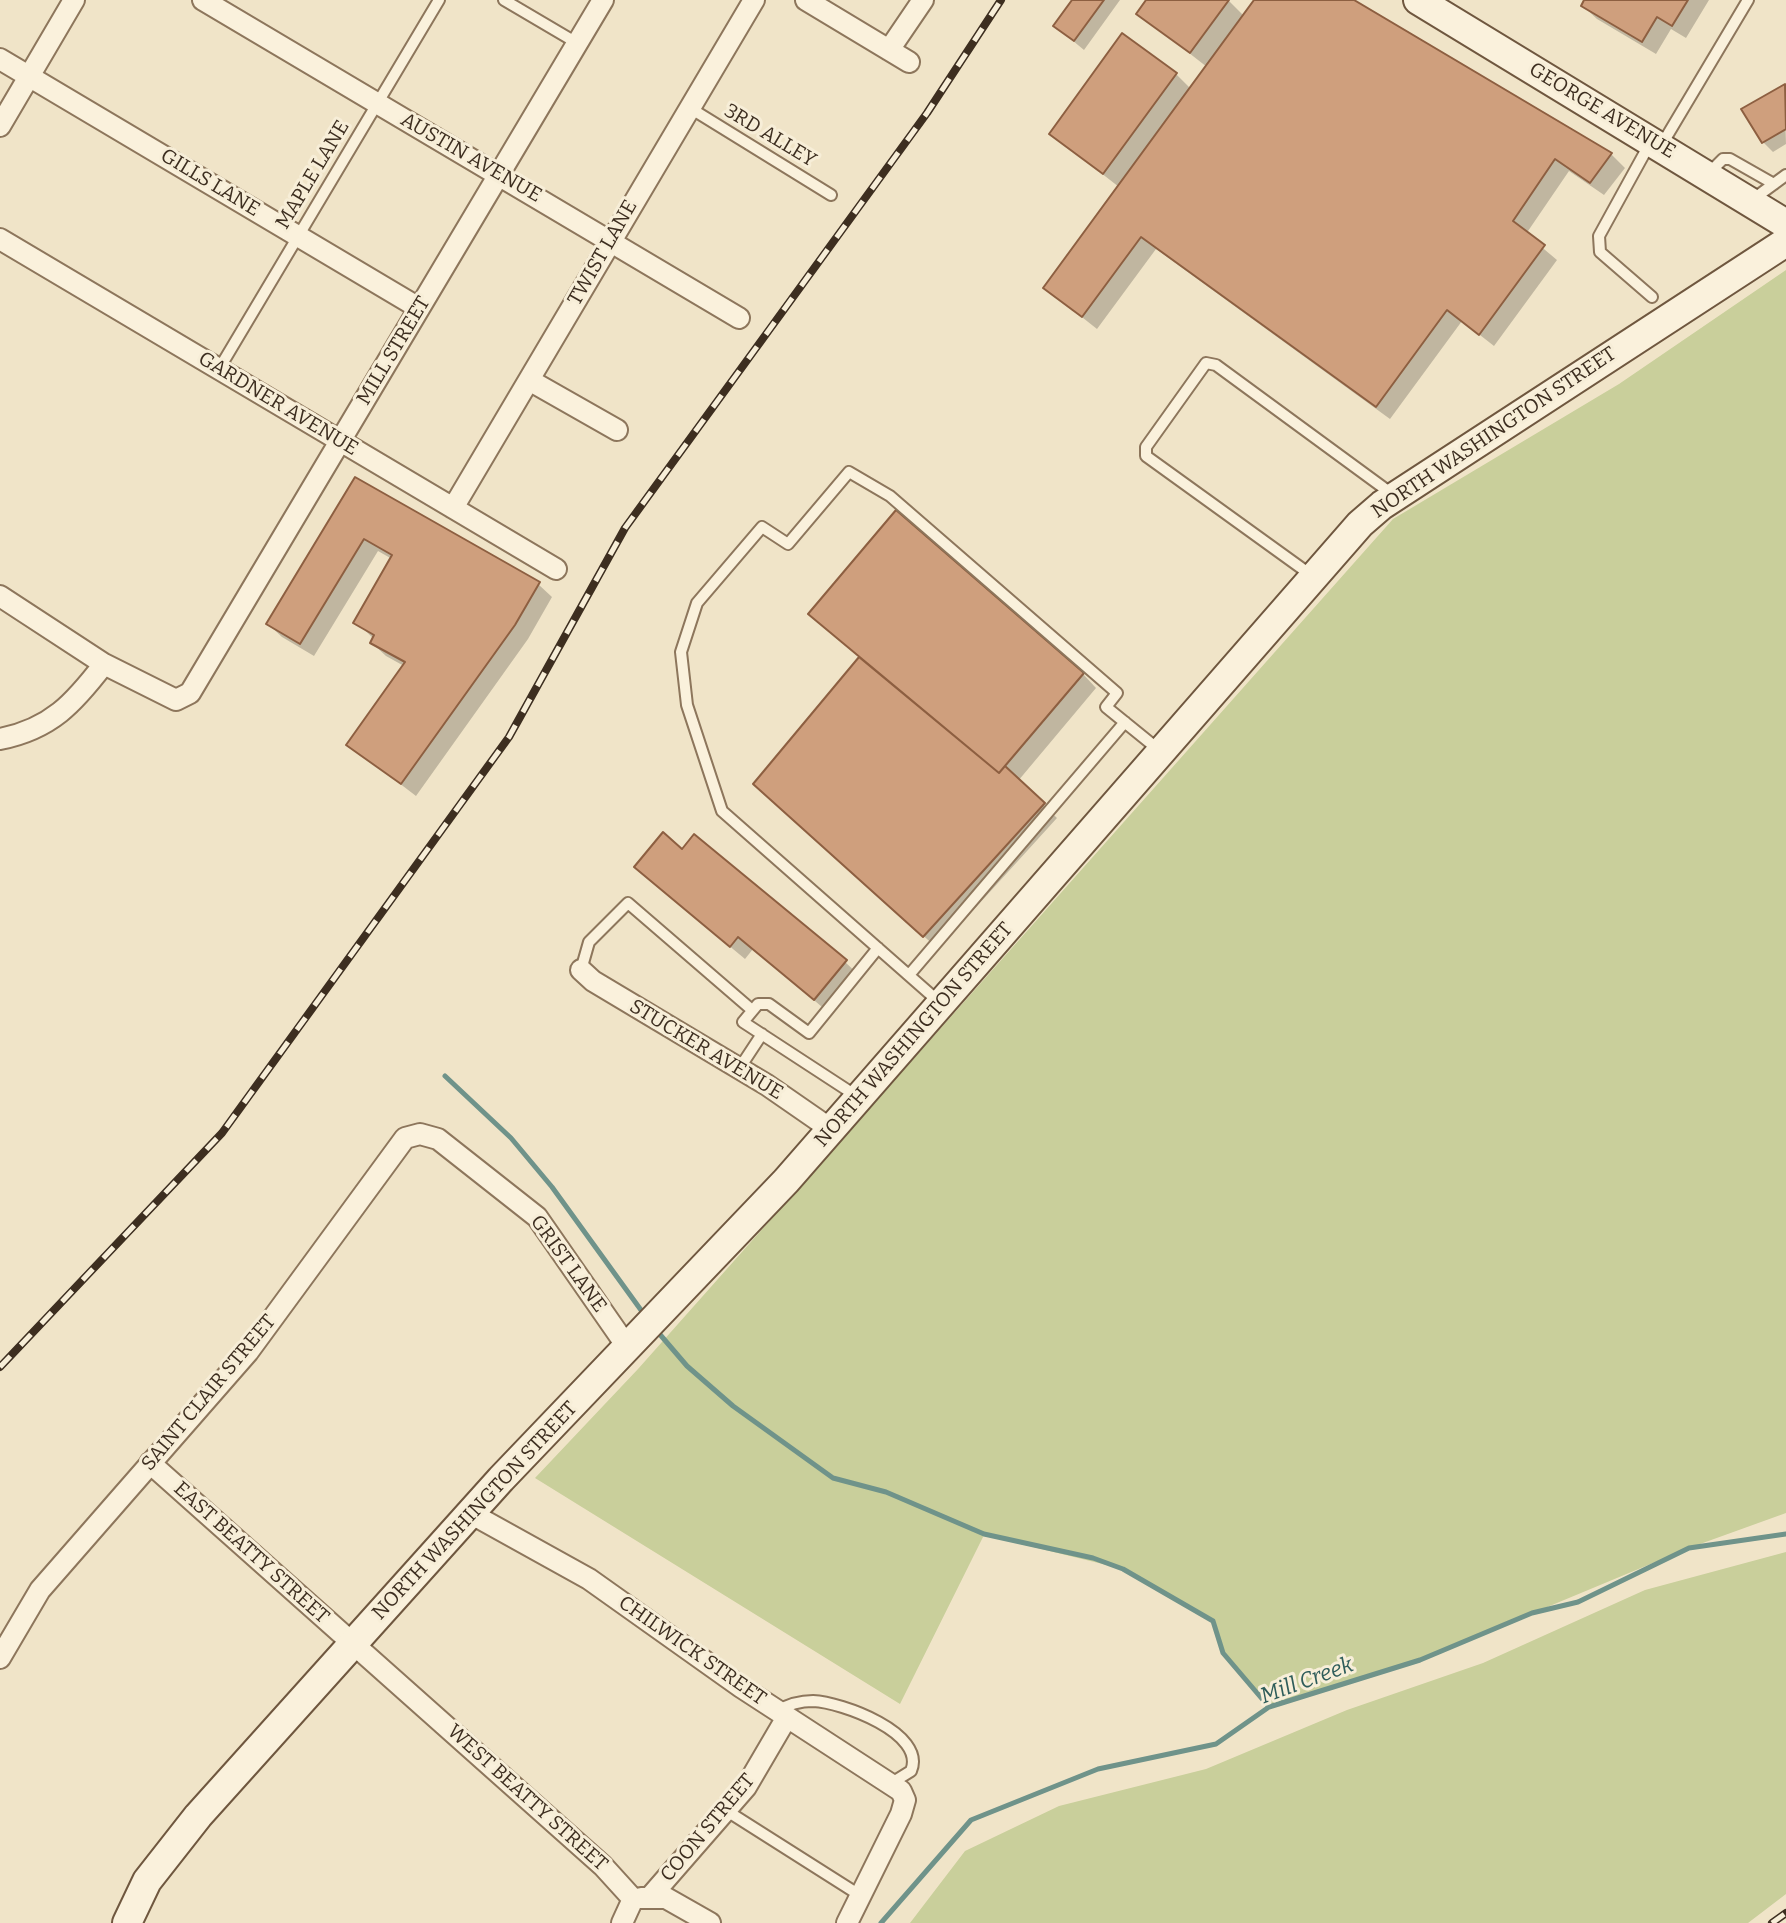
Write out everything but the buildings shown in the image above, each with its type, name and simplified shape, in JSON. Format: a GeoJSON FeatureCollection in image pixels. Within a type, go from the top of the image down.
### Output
{"type":"FeatureCollection","features":[{"type":"Feature","properties":{"kind":"street"},"geometry":{"type":"LineString","coordinates":[[0,126],[74,0]]}},
{"type":"Feature","properties":{"kind":"street","name":"AUSTIN AVENUE"},"geometry":{"type":"LineString","coordinates":[[203,0],[739,318]]}},
{"type":"Feature","properties":{"kind":"street","name":"MILL STREET"},"geometry":{"type":"LineString","coordinates":[[104,664],[176,700],[183,700],[190,693],[603,0]]}},
{"type":"Feature","properties":{"kind":"street","name":"TWIST LANE"},"geometry":{"type":"LineString","coordinates":[[453,508],[754,0]]}},
{"type":"Feature","properties":{"kind":"street"},"geometry":{"type":"LineString","coordinates":[[806,0],[909,62]]}},
{"type":"Feature","properties":{"kind":"street"},"geometry":{"type":"LineString","coordinates":[[889,50],[923,0]]}},
{"type":"Feature","properties":{"kind":"street","name":"GEORGE AVENUE"},"geometry":{"type":"LineString","coordinates":[[1418,0],[1447,12],[1786,224]]}},
{"type":"Feature","properties":{"kind":"street","name":"GILLS LANE"},"geometry":{"type":"LineString","coordinates":[[0,59],[419,308]]}},
{"type":"Feature","properties":{"kind":"street","name":"GARDNER AVENUE"},"geometry":{"type":"LineString","coordinates":[[0,239],[556,569]]}},
{"type":"Feature","properties":{"kind":"street","name":"NORTH WASHINGTON STREET"},"geometry":{"type":"LineString","coordinates":[[127,1923],[147,1881],[198,1816],[470,1513],[832,1130],[1360,524],[1395,496],[1786,242]]}},
{"type":"Feature","properties":{"kind":"street"},"geometry":{"type":"LineString","coordinates":[[529,380],[617,430]]}},
{"type":"Feature","properties":{"kind":"street"},"geometry":{"type":"LineString","coordinates":[[0,596],[104,664],[73,704],[26,732],[0,739]]}},
{"type":"Feature","properties":{"kind":"street","name":"STUCKER AVENUE"},"geometry":{"type":"LineString","coordinates":[[581,970],[593,981],[739,1069],[832,1130]]}},
{"type":"Feature","properties":{"kind":"street","name":"GRIST LANE"},"geometry":{"type":"LineString","coordinates":[[420,1134],[438,1139],[537,1217],[628,1348]]}},
{"type":"Feature","properties":{"kind":"street","name":"SAINT CLAIR STREET"},"geometry":{"type":"LineString","coordinates":[[0,1658],[49,1578],[248,1352],[405,1138],[420,1134]]}},
{"type":"Feature","properties":{"kind":"street","name":"EAST BEATTY STREET"},"geometry":{"type":"LineString","coordinates":[[150,1463],[353,1643]]}},
{"type":"Feature","properties":{"kind":"street","name":"CHILWICK STREET"},"geometry":{"type":"LineString","coordinates":[[470,1513],[589,1579],[782,1714],[901,1791],[905,1800],[861,1896]]}},
{"type":"Feature","properties":{"kind":"street","name":"WEST BEATTY STREET"},"geometry":{"type":"LineString","coordinates":[[353,1643],[632,1893],[642,1897],[666,1898],[710,1923]]}},
{"type":"Feature","properties":{"kind":"street","name":"COON STREET"},"geometry":{"type":"LineString","coordinates":[[622,1923],[642,1897],[727,1811],[746,1787],[782,1714]]}},
{"type":"Feature","properties":{"kind":"street"},"geometry":{"type":"LineString","coordinates":[[847,1923],[861,1896]]}},
{"type":"Feature","properties":{"kind":"lane","name":"MAPLE LANE"},"geometry":{"type":"LineString","coordinates":[[219,369],[439,0]]}},
{"type":"Feature","properties":{"kind":"lane"},"geometry":{"type":"LineString","coordinates":[[504,0],[577,43]]}},
{"type":"Feature","properties":{"kind":"lane"},"geometry":{"type":"LineString","coordinates":[[1652,297],[1600,252],[1599,236],[1748,0]]}},
{"type":"Feature","properties":{"kind":"lane","name":"3RD ALLEY"},"geometry":{"type":"LineString","coordinates":[[690,108],[831,195]]}},
{"type":"Feature","properties":{"kind":"lane"},"geometry":{"type":"LineString","coordinates":[[1707,174],[1716,163],[1730,159],[1774,184]]}},
{"type":"Feature","properties":{"kind":"lane"},"geometry":{"type":"LineString","coordinates":[[1751,201],[1786,175]]}},
{"type":"Feature","properties":{"kind":"lane"},"geometry":{"type":"LineString","coordinates":[[1313,576],[1146,456],[1146,447],[1206,363],[1216,365],[1395,496]]}},
{"type":"Feature","properties":{"kind":"lane"},"geometry":{"type":"LineString","coordinates":[[942,1004],[722,811],[687,705],[681,652],[697,603],[762,527],[788,544],[849,472],[890,496],[1117,693],[1106,707],[1161,751]]}},
{"type":"Feature","properties":{"kind":"lane"},"geometry":{"type":"LineString","coordinates":[[909,975],[1125,722]]}},
{"type":"Feature","properties":{"kind":"lane"},"geometry":{"type":"LineString","coordinates":[[581,970],[589,942],[628,903],[752,1010]]}},
{"type":"Feature","properties":{"kind":"lane"},"geometry":{"type":"LineString","coordinates":[[860,1098],[743,1022],[758,1004],[769,1004],[809,1033],[878,948]]}},
{"type":"Feature","properties":{"kind":"lane"},"geometry":{"type":"LineString","coordinates":[[739,1069],[762,1034]]}},
{"type":"Feature","properties":{"kind":"lane"},"geometry":{"type":"LineString","coordinates":[[782,1714],[798,1702],[825,1702],[864,1714],[887,1727],[909,1747],[914,1758],[911,1771],[890,1784]]}},
{"type":"Feature","properties":{"kind":"lane"},"geometry":{"type":"LineString","coordinates":[[727,1811],[861,1896]]}},
{"type":"Feature","properties":{"kind":"green space"},"geometry":{"type":"Polygon","coordinates":[[[1786,270],[1786,1513],[1689,1548],[1420,1660],[1269,1707],[1223,1653],[1212,1621],[1123,1569],[984,1535],[900,1704],[535,1478],[638,1369],[1393,519],[1619,384],[1786,270]]]}},
{"type":"Feature","properties":{"kind":"green space"},"geometry":{"type":"Polygon","coordinates":[[[1786,1552],[1786,1894],[1748,1923],[910,1923],[965,1851],[1059,1806],[1206,1769],[1347,1710],[1483,1663],[1645,1590],[1786,1552]]]}},
{"type":"Feature","properties":{"kind":"waterway"},"geometry":{"type":"LineString","coordinates":[[445,1076],[511,1138],[552,1187],[646,1317]]}},
{"type":"Feature","properties":{"kind":"waterway"},"geometry":{"type":"LineString","coordinates":[[657,1331],[687,1366],[733,1406],[833,1478],[886,1492],[984,1534],[1093,1558],[1123,1569],[1213,1621],[1223,1653],[1269,1707]]}},
{"type":"Feature","properties":{"kind":"waterway","name":"Mill Creek"},"geometry":{"type":"LineString","coordinates":[[881,1923],[971,1820],[1098,1769],[1216,1744],[1269,1707],[1420,1660],[1532,1613],[1578,1602],[1689,1548],[1786,1534]]}},
{"type":"Feature","properties":{"kind":"railway"},"geometry":{"type":"LineString","coordinates":[[0,1367],[222,1133],[509,737],[625,528],[927,113],[1001,0]]}},
{"type":"Feature","properties":{"kind":"railway"},"geometry":{"type":"LineString","coordinates":[[1772,1923],[1786,1913]]}}]}
